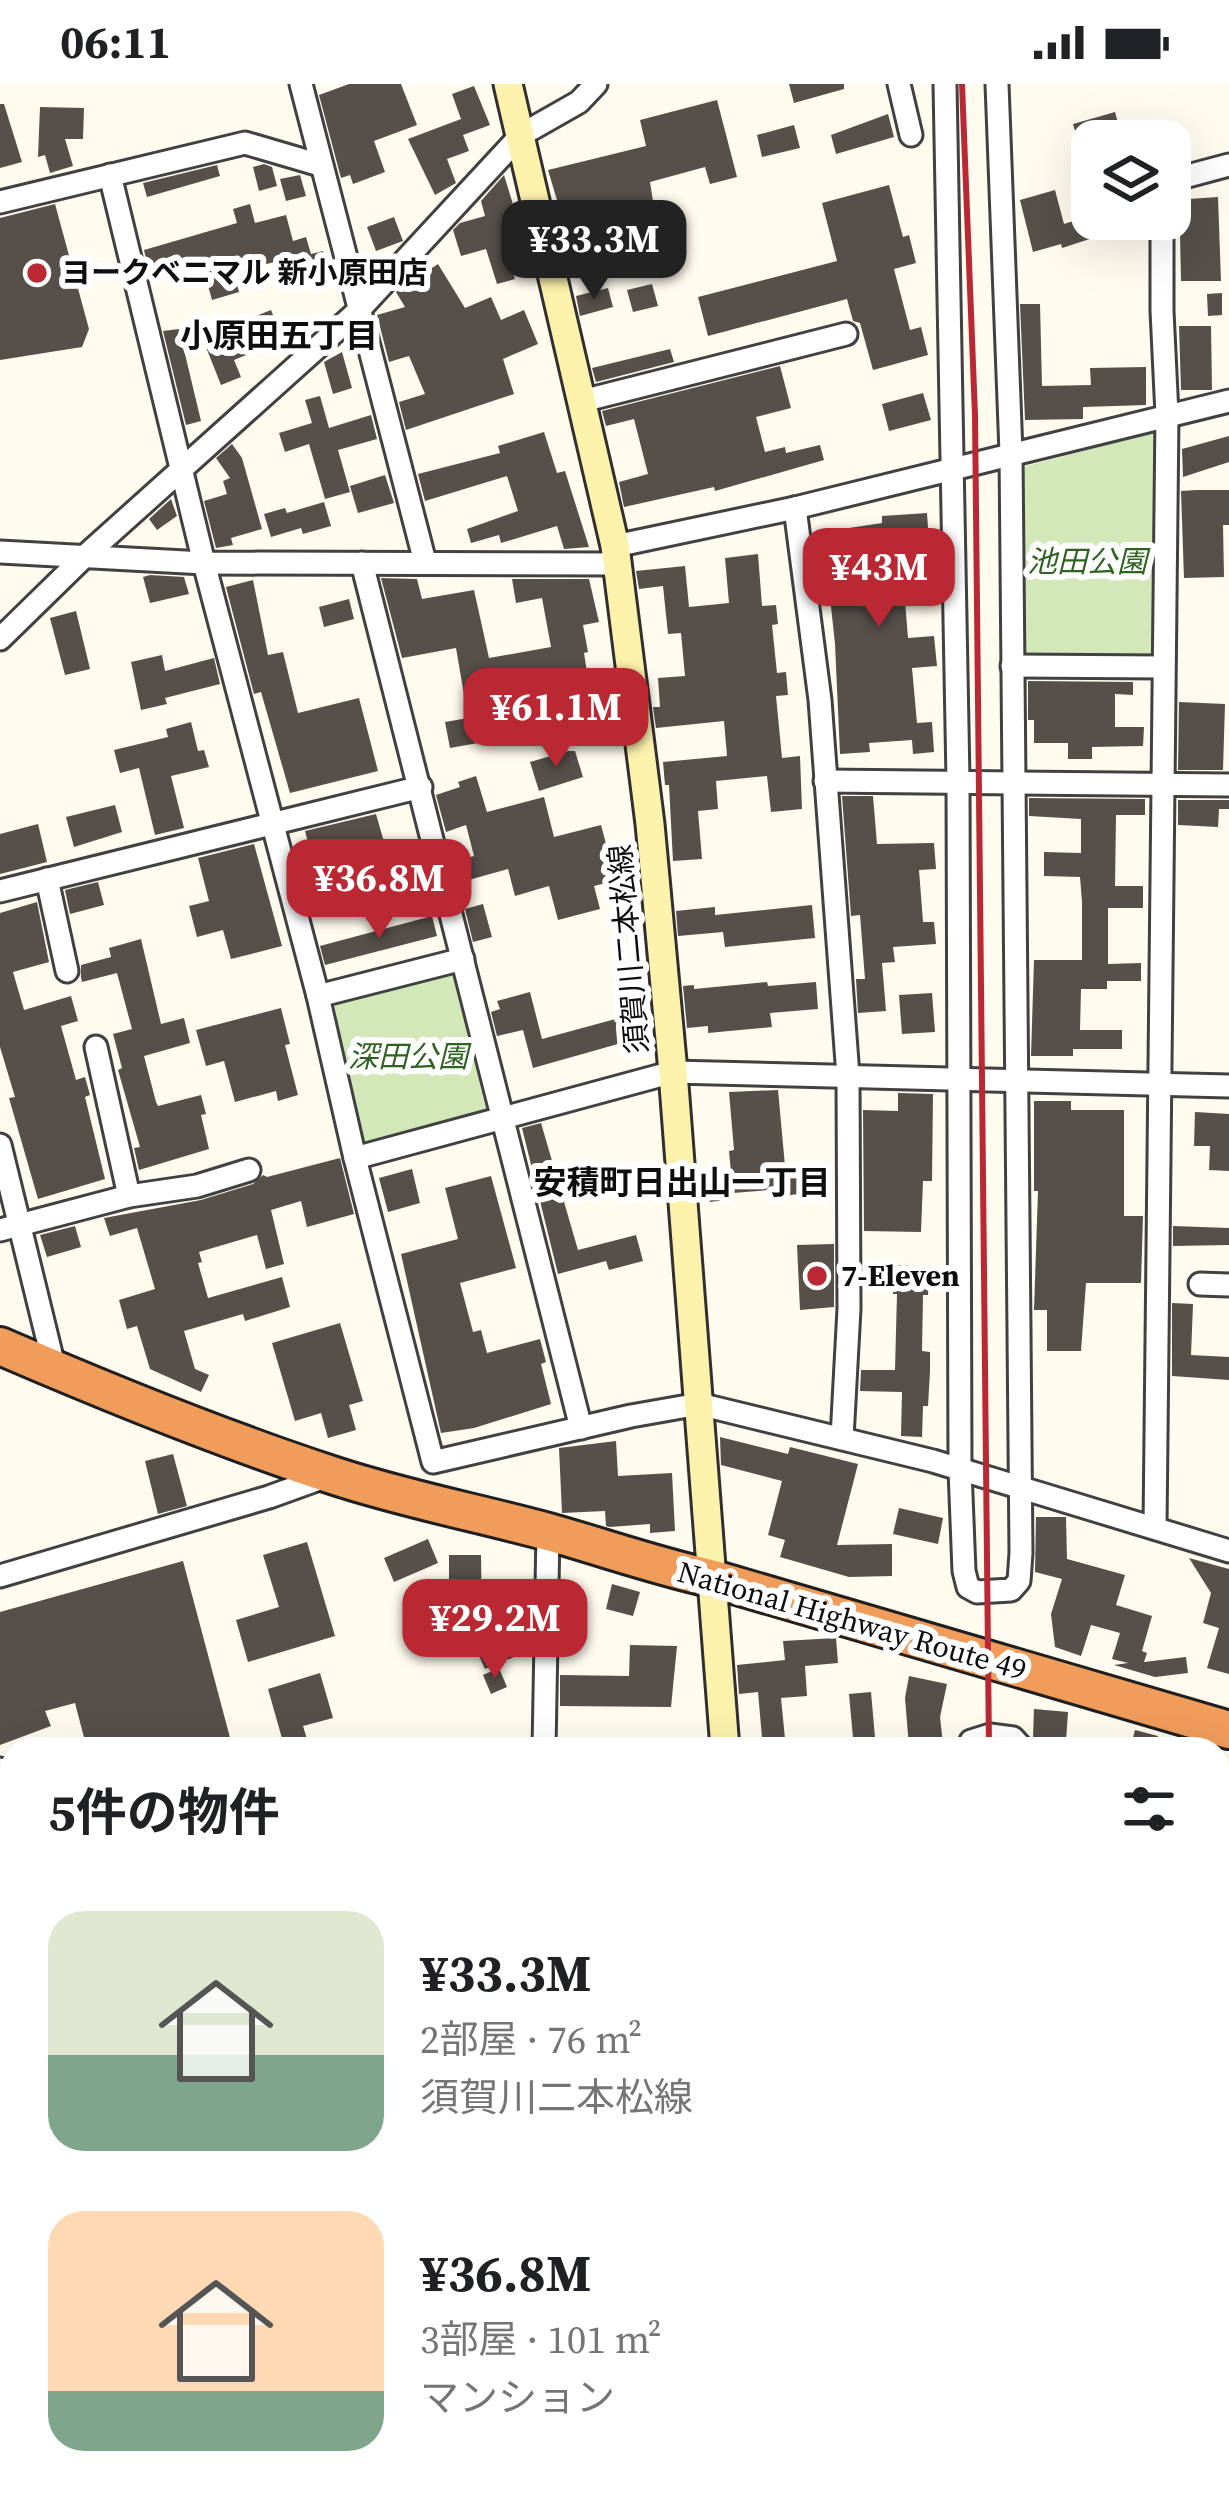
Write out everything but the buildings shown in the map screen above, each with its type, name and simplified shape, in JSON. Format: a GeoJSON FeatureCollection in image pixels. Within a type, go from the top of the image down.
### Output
{"type":"FeatureCollection","features":[{"type":"Feature","properties":{"kind":"highway","name":"National Highway Route 49"},"geometry":{"type":"LineString","coordinates":[[0,1346],[185,1422],[331,1474],[710,1578],[1229,1730]]}},
{"type":"Feature","properties":{"kind":"main road","name":"須賀川二本松線"},"geometry":{"type":"LineString","coordinates":[[508,84],[616,555],[650,824],[673,1072],[724,1737]]}},
{"type":"Feature","properties":{"kind":"street"},"geometry":{"type":"LineString","coordinates":[[301,84],[424,562]]}},
{"type":"Feature","properties":{"kind":"street"},"geometry":{"type":"LineString","coordinates":[[0,639],[86,555],[358,311],[521,135],[578,102],[596,84]]}},
{"type":"Feature","properties":{"kind":"street"},"geometry":{"type":"LineString","coordinates":[[899,84],[911,135]]}},
{"type":"Feature","properties":{"kind":"street"},"geometry":{"type":"LineString","coordinates":[[945,84],[955,468],[960,1470],[964,1571],[968,1587],[977,1592],[1012,1590],[1019,1581],[1011,453],[997,84]]}},
{"type":"Feature","properties":{"kind":"street"},"geometry":{"type":"LineString","coordinates":[[0,202],[245,142],[320,165]]}},
{"type":"Feature","properties":{"kind":"street"},"geometry":{"type":"LineString","coordinates":[[1191,174],[1229,165]]}},
{"type":"Feature","properties":{"kind":"street"},"geometry":{"type":"LineString","coordinates":[[110,175],[433,1462],[699,1404],[960,1470],[1229,1552]]}},
{"type":"Feature","properties":{"kind":"street"},"geometry":{"type":"LineString","coordinates":[[1155,1528],[1168,415],[1162,240]]}},
{"type":"Feature","properties":{"kind":"street"},"geometry":{"type":"LineString","coordinates":[[582,400],[846,334]]}},
{"type":"Feature","properties":{"kind":"street"},"geometry":{"type":"LineString","coordinates":[[0,552],[204,563],[616,555],[1229,400]]}},
{"type":"Feature","properties":{"kind":"street"},"geometry":{"type":"LineString","coordinates":[[796,508],[820,700],[848,1076],[849,1309],[842,1438]]}},
{"type":"Feature","properties":{"kind":"street"},"geometry":{"type":"LineString","coordinates":[[362,563],[580,1428]]}},
{"type":"Feature","properties":{"kind":"street"},"geometry":{"type":"LineString","coordinates":[[1012,666],[1163,667]]}},
{"type":"Feature","properties":{"kind":"street"},"geometry":{"type":"LineString","coordinates":[[825,781],[1229,785]]}},
{"type":"Feature","properties":{"kind":"street"},"geometry":{"type":"LineString","coordinates":[[0,891],[421,787]]}},
{"type":"Feature","properties":{"kind":"street"},"geometry":{"type":"LineString","coordinates":[[47,879],[67,971]]}},
{"type":"Feature","properties":{"kind":"street"},"geometry":{"type":"LineString","coordinates":[[318,996],[463,959]]}},
{"type":"Feature","properties":{"kind":"street"},"geometry":{"type":"LineString","coordinates":[[96,1047],[129,1196]]}},
{"type":"Feature","properties":{"kind":"street"},"geometry":{"type":"LineString","coordinates":[[355,1158],[673,1072],[1229,1086]]}},
{"type":"Feature","properties":{"kind":"street"},"geometry":{"type":"LineString","coordinates":[[0,1145],[9,1227],[55,1370]]}},
{"type":"Feature","properties":{"kind":"street"},"geometry":{"type":"LineString","coordinates":[[9,1227],[129,1196],[197,1186],[248,1170]]}},
{"type":"Feature","properties":{"kind":"street"},"geometry":{"type":"LineString","coordinates":[[1200,1284],[1229,1285]]}},
{"type":"Feature","properties":{"kind":"street"},"geometry":{"type":"LineString","coordinates":[[0,1576],[269,1497],[331,1474]]}},
{"type":"Feature","properties":{"kind":"street"},"geometry":{"type":"LineString","coordinates":[[544,1737],[548,1532]]}},
{"type":"Feature","properties":{"kind":"green space","name":"池田公園"},"geometry":{"type":"Polygon","coordinates":[[[1155,432],[1153,656],[1020,660],[1023,467],[1155,432]]]}},
{"type":"Feature","properties":{"kind":"green space","name":"深田公園"},"geometry":{"type":"Polygon","coordinates":[[[453,971],[486,1110],[360,1145],[334,1004],[453,971]]]}},
{"type":"Feature","properties":{"kind":"railway"},"geometry":{"type":"LineString","coordinates":[[962,84],[975,415],[989,1737]]}},
{"type":"Feature","properties":{"kind":"place","name":"ヨークベニマル 新小原田店"},"geometry":{"type":"Point","coordinates":[37,273]}},
{"type":"Feature","properties":{"kind":"place","name":"7-Eleven"},"geometry":{"type":"Point","coordinates":[817,1276]}},
{"type":"Feature","properties":{"kind":"district","name":"小原田五丁目"},"geometry":{"type":"Point","coordinates":[279,335]}},
{"type":"Feature","properties":{"kind":"district","name":"安積町日出山一丁目"},"geometry":{"type":"Point","coordinates":[682,1182]}}]}
